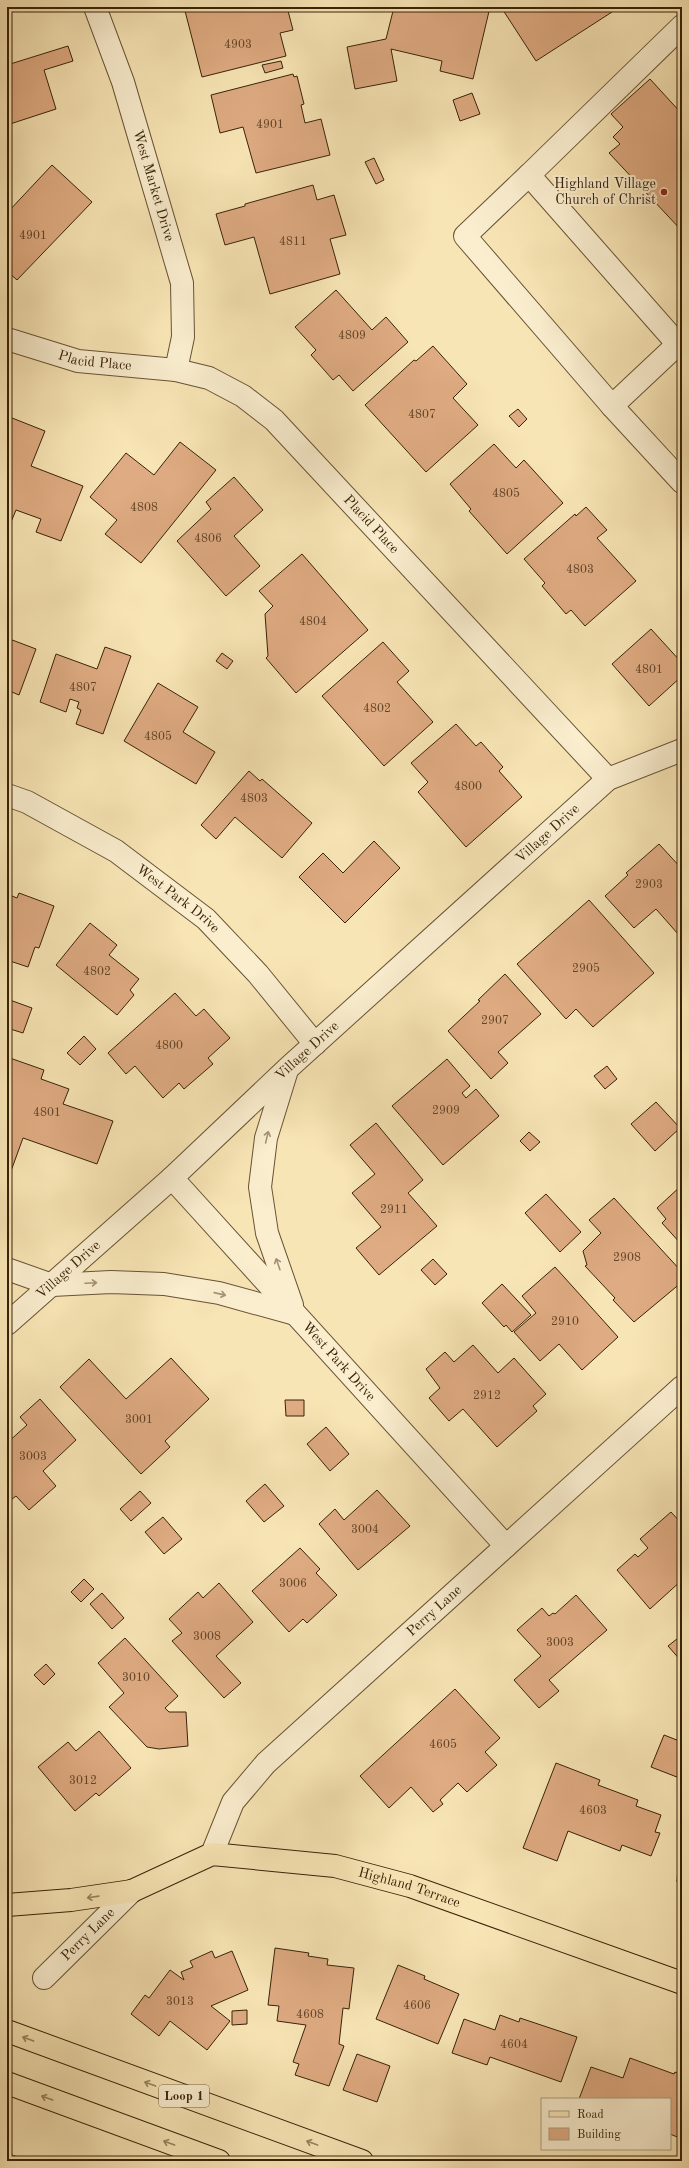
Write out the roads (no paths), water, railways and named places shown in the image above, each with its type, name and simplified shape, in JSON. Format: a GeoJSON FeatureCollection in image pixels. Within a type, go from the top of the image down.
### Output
{"type":"FeatureCollection","features":[{"type":"Feature","properties":{"kind":"main road"},"geometry":{"type":"LineString","coordinates":[[7,1905],[71,1900],[132,1892],[212,1854]]}},
{"type":"Feature","properties":{"kind":"main road","name":"Highland Terrace"},"geometry":{"type":"LineString","coordinates":[[212,1854],[336,1866],[410,1886],[682,1983]]}},
{"type":"Feature","properties":{"kind":"main road","name":"Loop 1"},"geometry":{"type":"LineString","coordinates":[[7,2031],[362,2161]]}},
{"type":"Feature","properties":{"kind":"main road"},"geometry":{"type":"LineString","coordinates":[[7,2083],[219,2161]]}},
{"type":"Feature","properties":{"kind":"street","name":"West Market Drive"},"geometry":{"type":"LineString","coordinates":[[95,7],[123,82],[182,283],[183,337],[176,370]]}},
{"type":"Feature","properties":{"kind":"street"},"geometry":{"type":"LineString","coordinates":[[682,26],[465,236],[612,406],[682,482]]}},
{"type":"Feature","properties":{"kind":"street"},"geometry":{"type":"LineString","coordinates":[[529,175],[680,347],[612,406]]}},
{"type":"Feature","properties":{"kind":"street","name":"Placid Place"},"geometry":{"type":"LineString","coordinates":[[7,339],[78,361],[176,370],[209,378],[243,396],[274,420],[608,779]]}},
{"type":"Feature","properties":{"kind":"street"},"geometry":{"type":"LineString","coordinates":[[608,779],[682,750]]}},
{"type":"Feature","properties":{"kind":"street","name":"Village Drive"},"geometry":{"type":"LineString","coordinates":[[7,1324],[172,1178],[287,1069],[608,779]]}},
{"type":"Feature","properties":{"kind":"street","name":"West Park Drive"},"geometry":{"type":"LineString","coordinates":[[7,795],[27,802],[116,851],[206,919],[258,974],[315,1044]]}},
{"type":"Feature","properties":{"kind":"street"},"geometry":{"type":"LineString","coordinates":[[287,1069],[266,1138],[260,1187],[267,1233],[295,1314]]}},
{"type":"Feature","properties":{"kind":"street","name":"West Park Drive"},"geometry":{"type":"LineString","coordinates":[[172,1178],[506,1546]]}},
{"type":"Feature","properties":{"kind":"street"},"geometry":{"type":"LineString","coordinates":[[7,1269],[52,1285],[111,1282],[164,1284],[219,1293],[295,1314]]}},
{"type":"Feature","properties":{"kind":"street","name":"Perry Lane"},"geometry":{"type":"LineString","coordinates":[[212,1854],[233,1802],[266,1763],[682,1387]]}},
{"type":"Feature","properties":{"kind":"street","name":"Perry Lane"},"geometry":{"type":"LineString","coordinates":[[44,1978],[132,1892]]}},
{"type":"Feature","properties":{"kind":"railway"},"geometry":{"type":"LineString","coordinates":[[7,2155],[24,2161]]}},
{"type":"Feature","properties":{"kind":"place","name":"Highland Village Church of Christ"},"geometry":{"type":"Point","coordinates":[664,192]}}]}
